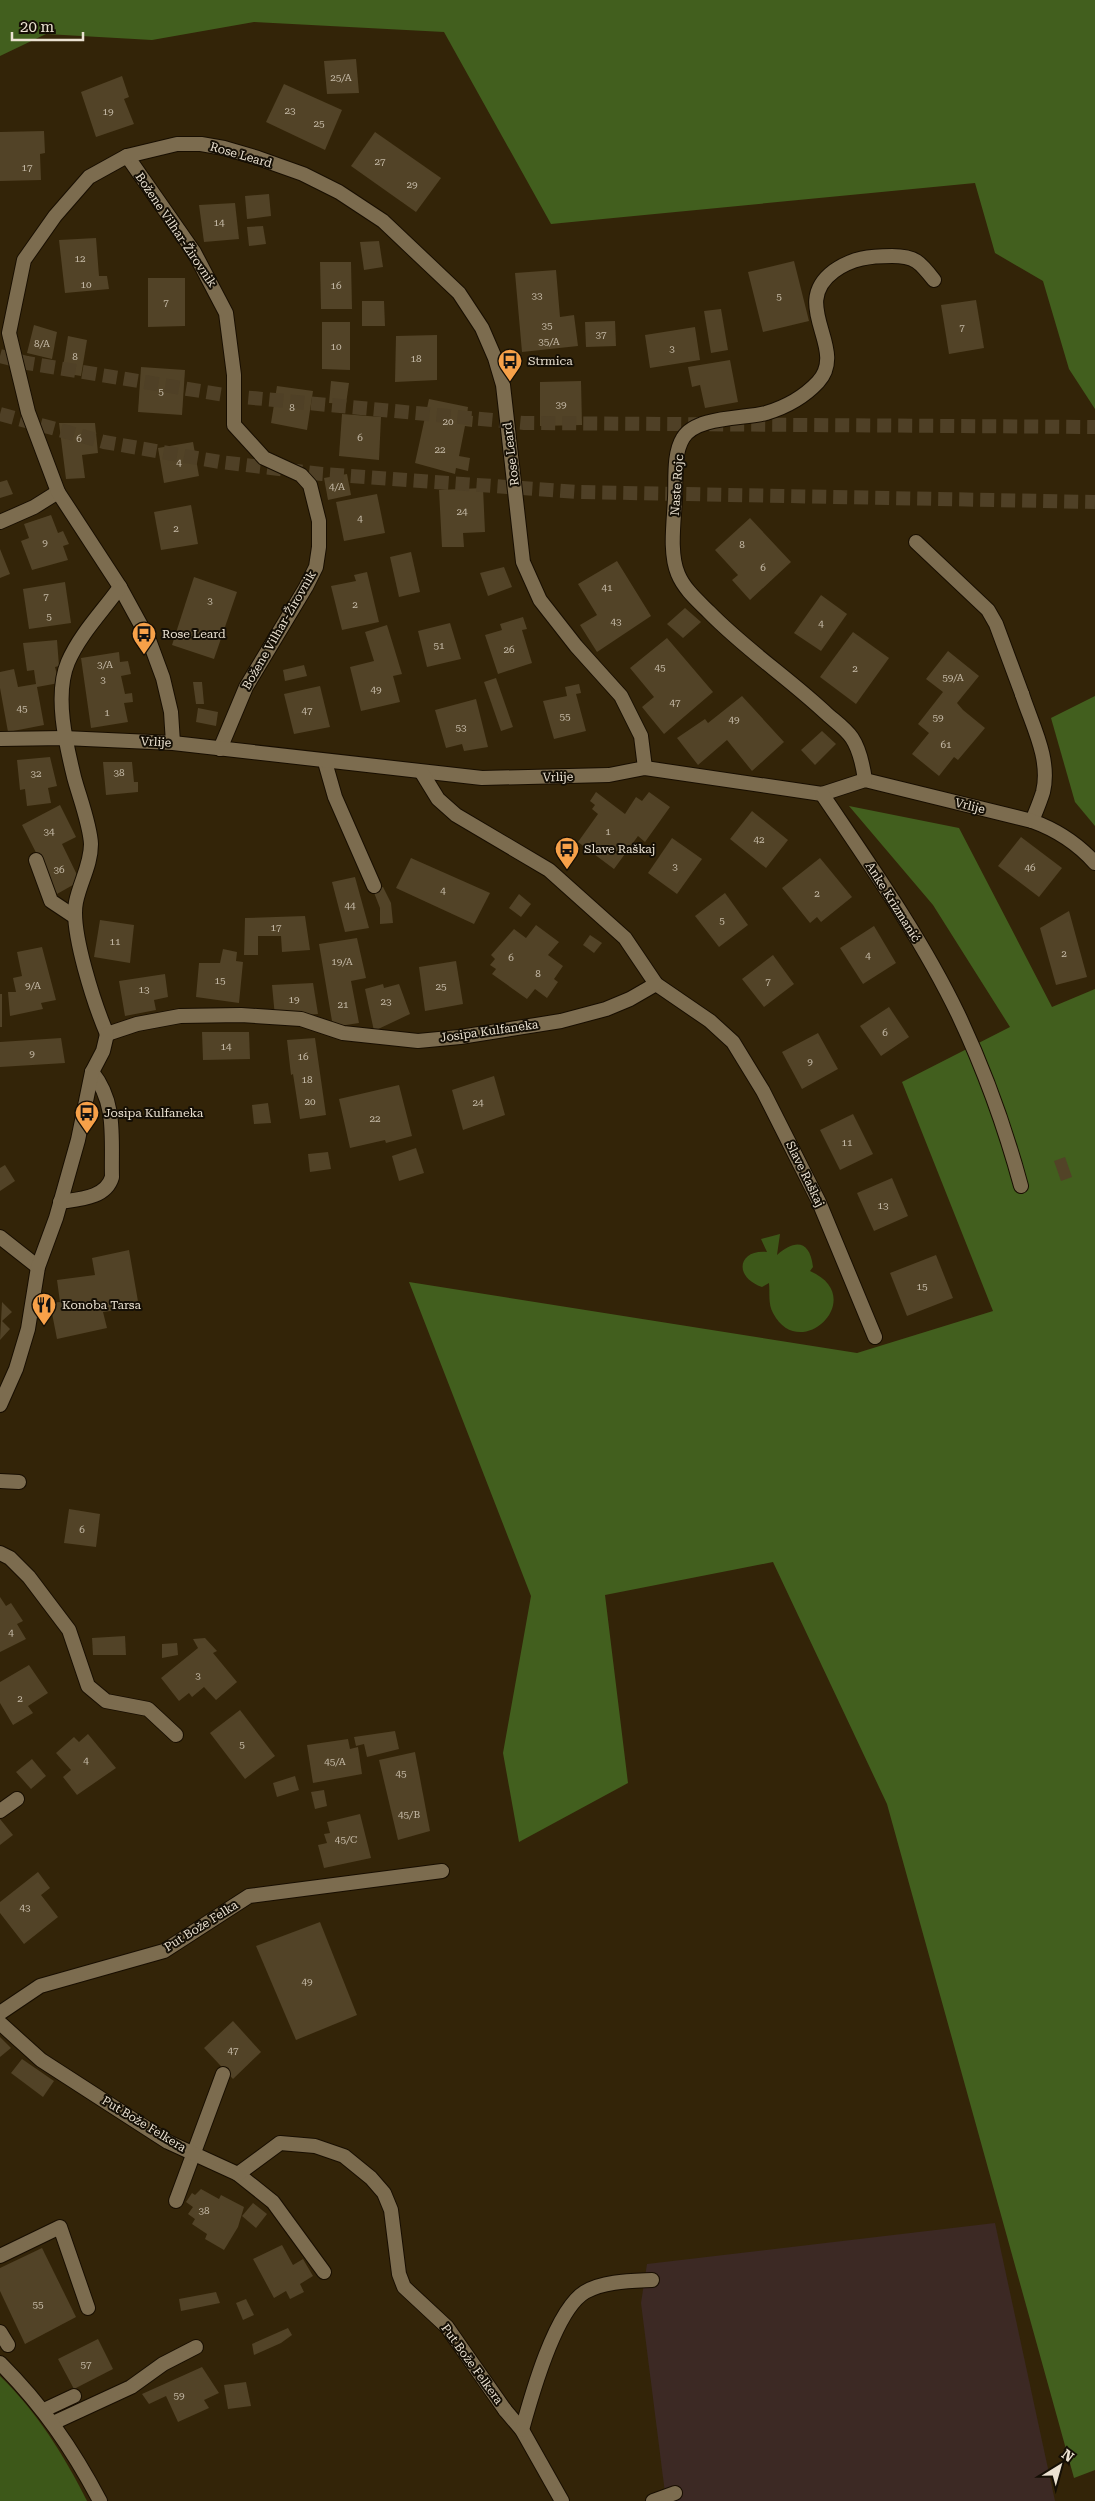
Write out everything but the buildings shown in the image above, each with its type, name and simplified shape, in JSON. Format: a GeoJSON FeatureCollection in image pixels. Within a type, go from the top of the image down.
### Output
{"type":"FeatureCollection","features":[{"type":"Feature","properties":{"kind":"street","name":"Rose Leard"},"geometry":{"type":"LineString","coordinates":[[173,743],[171,712],[163,678],[149,640],[120,587],[58,492],[28,412],[8,332],[24,260],[55,216],[89,177],[127,156],[177,144],[201,144],[224,148],[302,174],[339,192],[383,221],[459,294],[482,328],[495,358],[503,385],[523,562],[540,600],[576,646],[621,696],[641,736],[645,768]]}},
{"type":"Feature","properties":{"kind":"street","name":"Božene Vilhar-Žirovnik"},"geometry":{"type":"LineString","coordinates":[[127,156],[194,252],[226,313],[234,376],[234,425],[264,458],[301,475],[310,485],[319,521],[319,547],[316,567],[246,687],[220,750]]}},
{"type":"Feature","properties":{"kind":"street","name":"Naste Rojc"},"geometry":{"type":"LineString","coordinates":[[865,780],[862,760],[852,738],[809,698],[724,627],[700,604],[678,574],[674,556],[677,458],[683,437],[695,427],[714,421],[766,412],[806,394],[820,379],[827,366],[826,347],[815,307],[817,291],[826,278],[847,262],[878,256],[906,256],[924,267],[934,280]]}},
{"type":"Feature","properties":{"kind":"street"},"geometry":{"type":"LineString","coordinates":[[0,522],[34,507],[58,492]]}},
{"type":"Feature","properties":{"kind":"street"},"geometry":{"type":"LineString","coordinates":[[916,542],[988,610],[996,624],[1043,756],[1045,774],[1043,791],[1032,821]]}},
{"type":"Feature","properties":{"kind":"street"},"geometry":{"type":"LineString","coordinates":[[0,1405],[16,1369],[28,1329],[38,1267],[78,1140],[92,1072],[103,1051],[107,1034],[96,1009],[88,982],[75,917],[76,902],[88,869],[91,842],[64,738],[62,691],[68,663],[81,640],[120,587]]}},
{"type":"Feature","properties":{"kind":"street","name":"Vrlije"},"geometry":{"type":"LineString","coordinates":[[0,739],[64,738],[173,743],[422,773],[482,778],[609,775],[645,768],[822,794],[865,780],[1032,821],[1055,829],[1086,854],[1095,864]]}},
{"type":"Feature","properties":{"kind":"street"},"geometry":{"type":"LineString","coordinates":[[326,762],[335,797],[374,886]]}},
{"type":"Feature","properties":{"kind":"street","name":"Slave Raškaj"},"geometry":{"type":"LineString","coordinates":[[422,773],[438,799],[456,815],[548,870],[626,938],[656,984],[710,1021],[733,1042],[763,1091],[819,1202],[875,1337]]}},
{"type":"Feature","properties":{"kind":"street","name":"Anke Krizmanić"},"geometry":{"type":"LineString","coordinates":[[822,794],[905,919],[958,1014],[1006,1130],[1021,1186]]}},
{"type":"Feature","properties":{"kind":"street"},"geometry":{"type":"LineString","coordinates":[[36,860],[51,901],[75,917]]}},
{"type":"Feature","properties":{"kind":"street","name":"Josipa Kulfaneka"},"geometry":{"type":"LineString","coordinates":[[107,1034],[137,1024],[180,1016],[241,1015],[301,1019],[344,1033],[390,1039],[418,1041],[443,1039],[561,1021],[630,1000],[656,984]]}},
{"type":"Feature","properties":{"kind":"street"},"geometry":{"type":"LineString","coordinates":[[60,1202],[98,1194],[110,1186],[112,1176],[110,1105],[101,1083],[92,1072]]}},
{"type":"Feature","properties":{"kind":"street"},"geometry":{"type":"LineString","coordinates":[[0,1237],[38,1267]]}},
{"type":"Feature","properties":{"kind":"street"},"geometry":{"type":"LineString","coordinates":[[0,1481],[19,1482]]}},
{"type":"Feature","properties":{"kind":"street"},"geometry":{"type":"LineString","coordinates":[[0,1553],[10,1558],[29,1577],[69,1630],[88,1686],[106,1701],[148,1709],[176,1735]]}},
{"type":"Feature","properties":{"kind":"street"},"geometry":{"type":"LineString","coordinates":[[0,1811],[17,1800]]}},
{"type":"Feature","properties":{"kind":"street","name":"Put Bože Felka"},"geometry":{"type":"LineString","coordinates":[[0,2013],[40,1986],[164,1950],[249,1896],[442,1871]]}},
{"type":"Feature","properties":{"kind":"street","name":"Put Bože Felkera"},"geometry":{"type":"LineString","coordinates":[[0,2023],[41,2060],[168,2142],[238,2174],[280,2143],[315,2146],[344,2156],[371,2178],[384,2193],[391,2210],[399,2274],[404,2288],[447,2327],[505,2410],[522,2430],[562,2501]]}},
{"type":"Feature","properties":{"kind":"street"},"geometry":{"type":"LineString","coordinates":[[176,2201],[223,2074]]}},
{"type":"Feature","properties":{"kind":"street"},"geometry":{"type":"LineString","coordinates":[[238,2174],[273,2202],[324,2272]]}},
{"type":"Feature","properties":{"kind":"street"},"geometry":{"type":"LineString","coordinates":[[0,2256],[60,2227],[88,2308]]}},
{"type":"Feature","properties":{"kind":"street"},"geometry":{"type":"LineString","coordinates":[[522,2430],[528,2407],[560,2320],[574,2301],[585,2292],[601,2286],[622,2282],[652,2280]]}},
{"type":"Feature","properties":{"kind":"street"},"geometry":{"type":"LineString","coordinates":[[0,2332],[8,2345]]}},
{"type":"Feature","properties":{"kind":"street"},"geometry":{"type":"LineString","coordinates":[[53,2423],[131,2387],[163,2364],[196,2347]]}},
{"type":"Feature","properties":{"kind":"street"},"geometry":{"type":"LineString","coordinates":[[0,2363],[44,2410],[82,2468],[100,2501]]}},
{"type":"Feature","properties":{"kind":"street"},"geometry":{"type":"LineString","coordinates":[[44,2410],[74,2396]]}},
{"type":"Feature","properties":{"kind":"street"},"geometry":{"type":"LineString","coordinates":[[652,2501],[675,2492]]}},
{"type":"Feature","properties":{"kind":"shaded area"},"geometry":{"type":"Polygon","coordinates":[[[995,2223],[1055,2501],[666,2501],[641,2303],[647,2264],[995,2223]]]}},
{"type":"Feature","properties":{"kind":"green space"},"geometry":{"type":"Polygon","coordinates":[[[0,0],[1095,0],[1095,409],[1069,369],[1043,281],[995,253],[975,183],[551,224],[444,32],[254,22],[152,40],[46,34],[0,56],[0,0]]]}},
{"type":"Feature","properties":{"kind":"green space"},"geometry":{"type":"Polygon","coordinates":[[[1095,696],[1095,826],[1075,802],[1051,718],[1095,696]]]}},
{"type":"Feature","properties":{"kind":"green space"},"geometry":{"type":"Polygon","coordinates":[[[849,806],[959,828],[1052,1007],[1095,989],[1095,2470],[1074,2478],[887,1804],[773,1562],[605,1595],[628,1783],[519,1842],[503,1753],[531,1596],[409,1282],[857,1353],[993,1311],[902,1082],[1010,1027],[933,905],[849,806]]]}},
{"type":"Feature","properties":{"kind":"green space"},"geometry":{"type":"Polygon","coordinates":[[[780,1234],[777,1255],[790,1246],[801,1245],[805,1247],[809,1251],[813,1267],[810,1271],[827,1282],[833,1296],[832,1309],[824,1321],[812,1329],[799,1332],[785,1327],[771,1310],[769,1283],[762,1287],[753,1283],[746,1277],[743,1271],[745,1259],[750,1255],[757,1252],[767,1252],[761,1239],[780,1234]]]}},
{"type":"Feature","properties":{"kind":"green space"},"geometry":{"type":"Polygon","coordinates":[[[0,2376],[38,2419],[69,2467],[87,2501],[0,2501],[0,2376]]]}},
{"type":"Feature","properties":{"kind":"tunnel"},"geometry":{"type":"LineString","coordinates":[[0,356],[27,363],[231,396],[524,423],[1095,427]]}},
{"type":"Feature","properties":{"kind":"tunnel"},"geometry":{"type":"LineString","coordinates":[[0,414],[104,442],[220,462],[322,474],[578,492],[1095,502]]}},
{"type":"Feature","properties":{"kind":"place","name":"Strmica"},"geometry":{"type":"Point","coordinates":[510,382]}},
{"type":"Feature","properties":{"kind":"place","name":"Rose Leard"},"geometry":{"type":"Point","coordinates":[144,655]}},
{"type":"Feature","properties":{"kind":"place","name":"Slave Raškaj"},"geometry":{"type":"Point","coordinates":[567,870]}},
{"type":"Feature","properties":{"kind":"place","name":"Josipa Kulfaneka"},"geometry":{"type":"Point","coordinates":[87,1134]}},
{"type":"Feature","properties":{"kind":"place","name":"Konoba Tarsa"},"geometry":{"type":"Point","coordinates":[44,1326]}}]}
